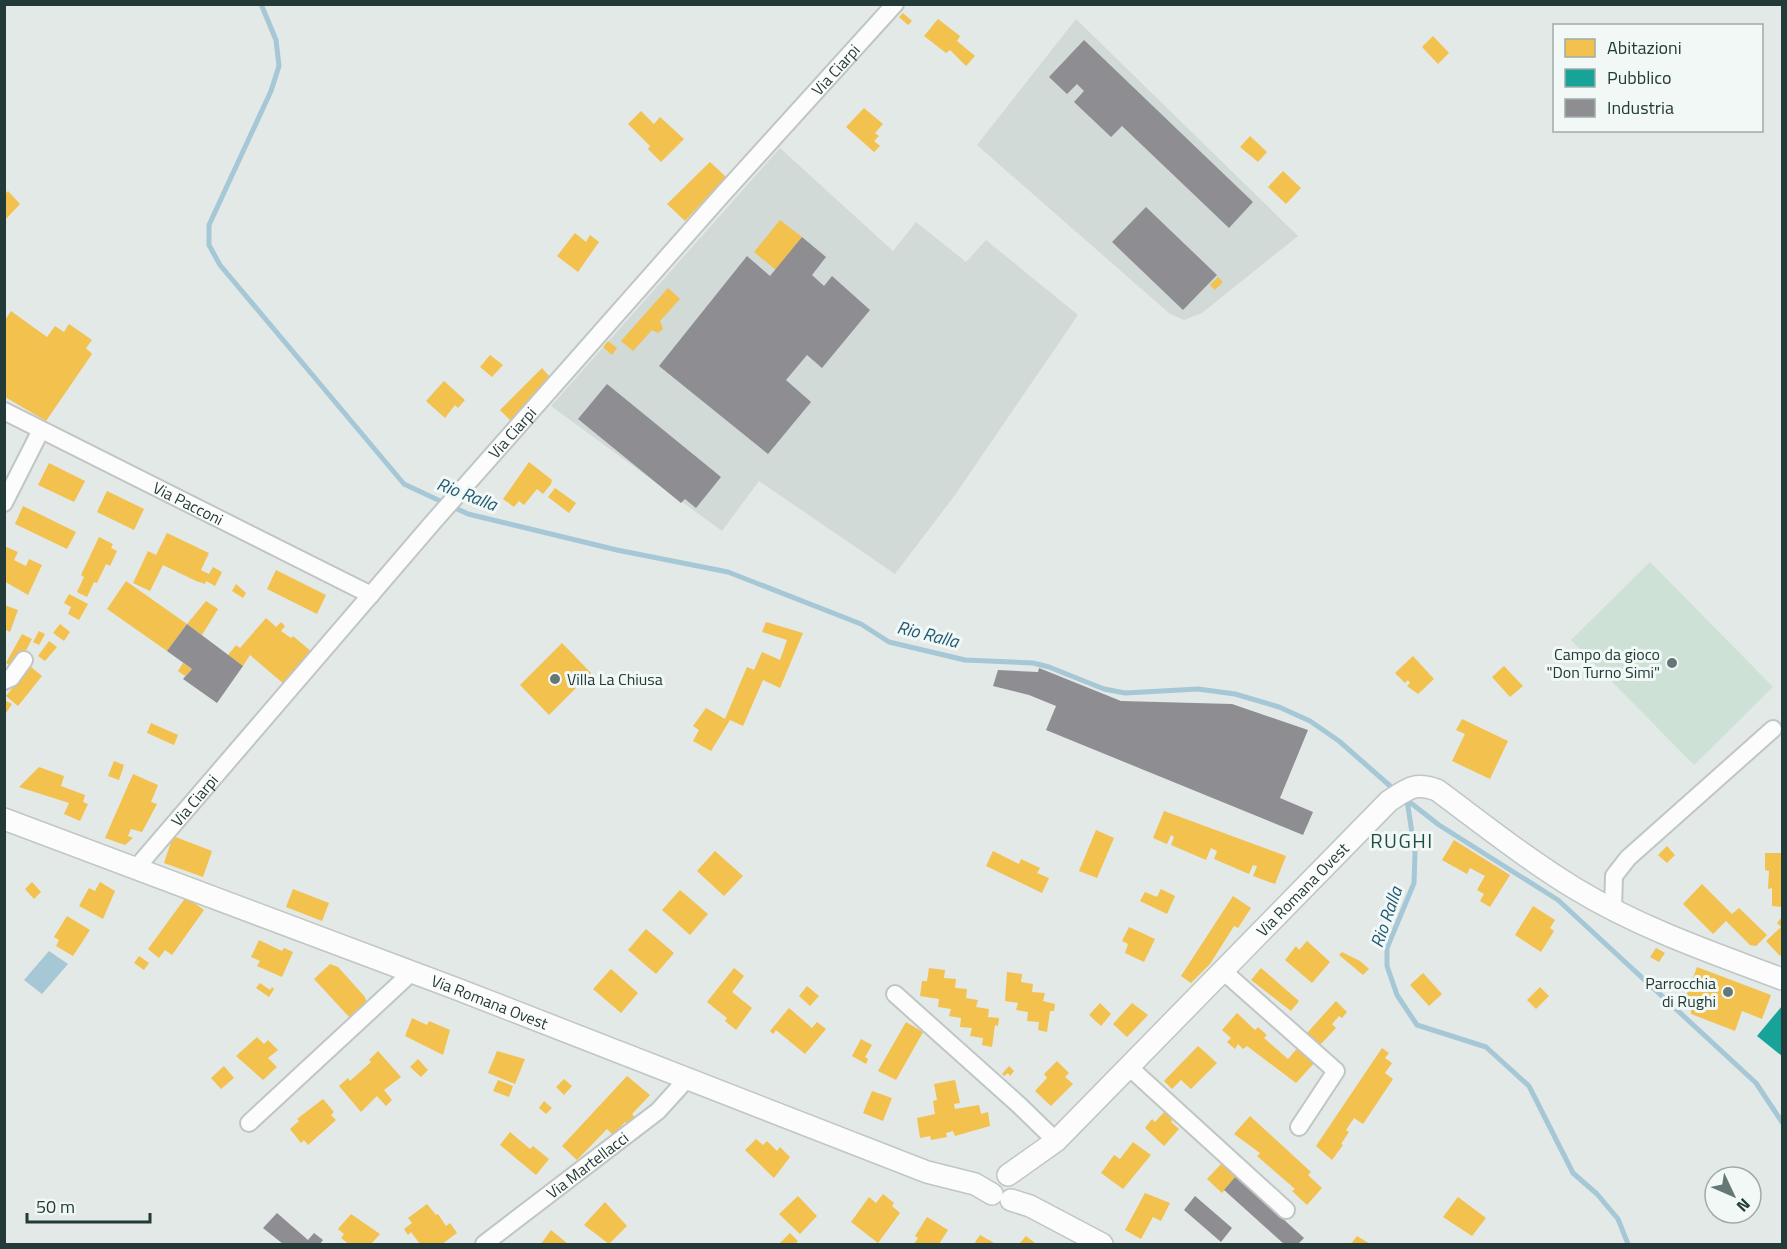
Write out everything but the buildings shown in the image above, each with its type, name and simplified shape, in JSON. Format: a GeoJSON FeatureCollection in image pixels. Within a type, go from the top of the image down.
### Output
{"type":"FeatureCollection","features":[{"type":"Feature","properties":{"kind":"street","name":"Via Ciarpi"},"geometry":{"type":"LineString","coordinates":[[137,867],[435,520],[722,195],[895,4]]}},
{"type":"Feature","properties":{"kind":"street","name":"Via Pacconi"},"geometry":{"type":"LineString","coordinates":[[4,411],[371,594]]}},
{"type":"Feature","properties":{"kind":"street"},"geometry":{"type":"LineString","coordinates":[[4,504],[41,430]]}},
{"type":"Feature","properties":{"kind":"street"},"geometry":{"type":"LineString","coordinates":[[4,681],[11,678],[24,660]]}},
{"type":"Feature","properties":{"kind":"street"},"geometry":{"type":"LineString","coordinates":[[1613,910],[1614,876],[1628,858],[1773,729]]}},
{"type":"Feature","properties":{"kind":"street","name":"Via Romana Ovest"},"geometry":{"type":"LineString","coordinates":[[4,819],[137,867],[927,1172],[1007,1187],[1056,1141],[1389,801],[1409,788],[1422,785],[1437,790],[1576,889],[1613,910],[1713,953],[1782,978]]}},
{"type":"Feature","properties":{"kind":"street"},"geometry":{"type":"LineString","coordinates":[[1223,971],[1336,1071],[1299,1127]]}},
{"type":"Feature","properties":{"kind":"street"},"geometry":{"type":"LineString","coordinates":[[249,1123],[411,973]]}},
{"type":"Feature","properties":{"kind":"street"},"geometry":{"type":"LineString","coordinates":[[895,994],[1019,1104],[1056,1141]]}},
{"type":"Feature","properties":{"kind":"street"},"geometry":{"type":"LineString","coordinates":[[1129,1067],[1148,1087],[1286,1210]]}},
{"type":"Feature","properties":{"kind":"street","name":"Via Martellacci"},"geometry":{"type":"LineString","coordinates":[[484,1245],[658,1111],[687,1079]]}},
{"type":"Feature","properties":{"kind":"street"},"geometry":{"type":"LineString","coordinates":[[1007,1187],[1102,1245]]}},
{"type":"Feature","properties":{"kind":"shaded area"},"geometry":{"type":"Polygon","coordinates":[[[1076,19],[1298,236],[1202,313],[1184,320],[1170,314],[977,145],[1076,19]]]}},
{"type":"Feature","properties":{"kind":"shaded area"},"geometry":{"type":"Polygon","coordinates":[[[780,148],[893,251],[916,222],[966,262],[986,240],[1078,315],[955,495],[895,574],[759,481],[722,531],[551,406],[780,148]]]}},
{"type":"Feature","properties":{"kind":"green space","name":"Campo da gioco \"Don Turno Simi\""},"geometry":{"type":"Polygon","coordinates":[[[1650,562],[1773,687],[1694,765],[1571,640],[1650,562]]]}},
{"type":"Feature","properties":{"kind":"water"},"geometry":{"type":"Polygon","coordinates":[[[49,951],[68,964],[42,994],[24,980],[49,951]]]}},
{"type":"Feature","properties":{"kind":"waterway","name":"Rio Ralla"},"geometry":{"type":"LineString","coordinates":[[261,4],[276,40],[279,66],[271,91],[209,225],[209,245],[220,265],[404,484],[468,514],[617,550],[728,572],[861,624],[889,642],[965,660],[1033,663],[1104,689],[1125,693],[1198,689],[1235,694],[1279,707],[1310,721],[1339,741],[1397,792]]}},
{"type":"Feature","properties":{"kind":"waterway","name":"Rio Ralla"},"geometry":{"type":"LineString","coordinates":[[1404,798],[1407,800],[1415,853],[1414,883],[1387,948],[1387,966],[1397,995],[1417,1025],[1486,1047],[1529,1086],[1573,1173],[1597,1194],[1618,1219],[1628,1244]]}},
{"type":"Feature","properties":{"kind":"waterway"},"geometry":{"type":"LineString","coordinates":[[1407,800],[1439,825],[1558,900],[1756,1083],[1782,1122]]}},
{"type":"Feature","properties":{"kind":"place","name":"Campo da gioco \"Don Turno Simi\""},"geometry":{"type":"Point","coordinates":[1672,663]}},
{"type":"Feature","properties":{"kind":"place","name":"Villa La Chiusa"},"geometry":{"type":"Point","coordinates":[555,679]}},
{"type":"Feature","properties":{"kind":"place","name":"Parrocchia di Rughi"},"geometry":{"type":"Point","coordinates":[1728,992]}},
{"type":"Feature","properties":{"kind":"district","name":"RUGHI"},"geometry":{"type":"Point","coordinates":[1402,840]}}]}
